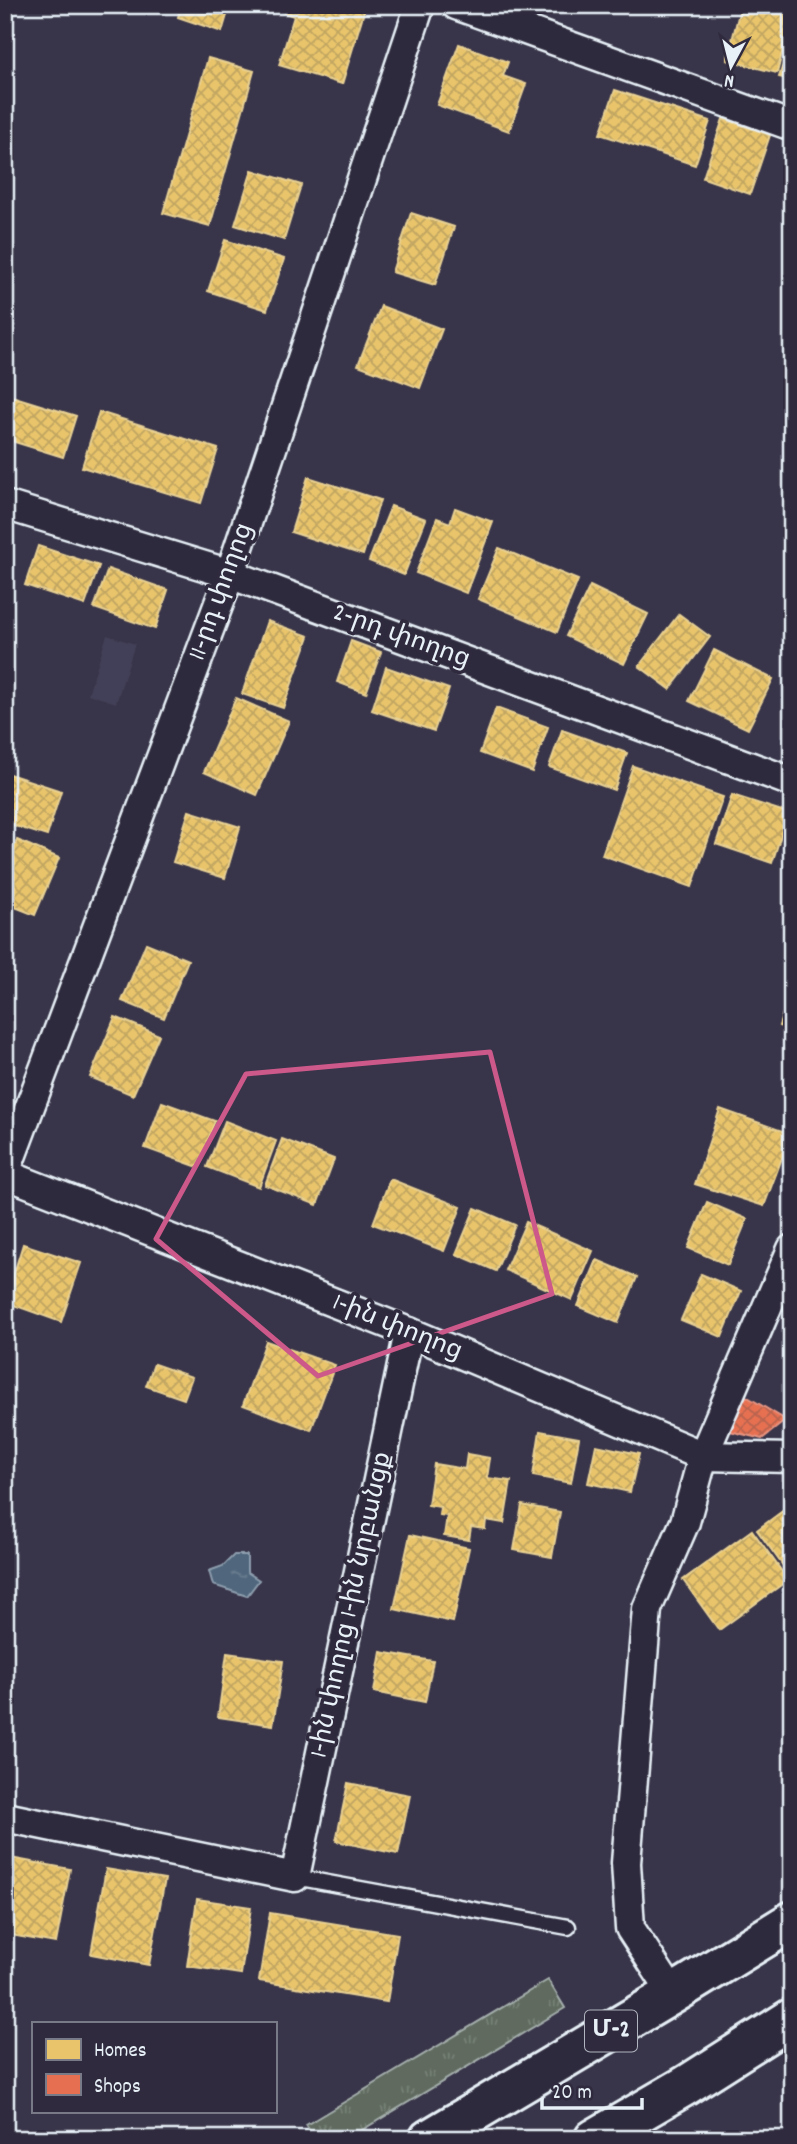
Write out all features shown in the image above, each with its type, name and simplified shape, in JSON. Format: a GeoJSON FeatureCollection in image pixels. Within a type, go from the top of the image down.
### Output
{"type":"FeatureCollection","features":[{"type":"Feature","properties":{"kind":"highway","name":"Մ-2"},"geometry":{"type":"LineString","coordinates":[[429,2139],[792,1921]]}},
{"type":"Feature","properties":{"kind":"highway"},"geometry":{"type":"LineString","coordinates":[[594,2139],[685,2086],[792,2018]]}},
{"type":"Feature","properties":{"kind":"street","name":"11-րդ փողոց"},"geometry":{"type":"LineString","coordinates":[[5,1173],[230,574],[420,5]]}},
{"type":"Feature","properties":{"kind":"street"},"geometry":{"type":"LineString","coordinates":[[456,5],[792,126]]}},
{"type":"Feature","properties":{"kind":"street","name":"2-րդ փողոց"},"geometry":{"type":"LineString","coordinates":[[5,505],[230,574],[792,782]]}},
{"type":"Feature","properties":{"kind":"street","name":"1-ին փողոց"},"geometry":{"type":"LineString","coordinates":[[5,1173],[408,1332],[703,1456],[792,1458]]}},
{"type":"Feature","properties":{"kind":"street"},"geometry":{"type":"LineString","coordinates":[[673,1994],[630,1928],[626,1863],[647,1609],[685,1522],[703,1456],[792,1249]]}},
{"type":"Feature","properties":{"kind":"street","name":"1-ին փողոց 1-ին նրբանցք"},"geometry":{"type":"LineString","coordinates":[[295,1877],[408,1332]]}},
{"type":"Feature","properties":{"kind":"street"},"geometry":{"type":"LineString","coordinates":[[5,1817],[295,1877]]}},
{"type":"Feature","properties":{"kind":"lane"},"geometry":{"type":"LineString","coordinates":[[295,1877],[568,1927]]}},
{"type":"Feature","properties":{"kind":"highlighted area"},"geometry":{"type":"Polygon","coordinates":[[[490,1052],[552,1294],[318,1376],[156,1239],[246,1074],[490,1052]]]}},
{"type":"Feature","properties":{"kind":"shaded area"},"geometry":{"type":"Polygon","coordinates":[[[107,635],[135,644],[116,703],[88,694],[107,635]]]}},
{"type":"Feature","properties":{"kind":"green space"},"geometry":{"type":"Polygon","coordinates":[[[548,1980],[565,2008],[347,2139],[315,2139],[306,2125],[548,1980]]]}},
{"type":"Feature","properties":{"kind":"water"},"geometry":{"type":"Polygon","coordinates":[[[234,1555],[247,1555],[247,1572],[259,1580],[247,1596],[213,1585],[209,1571],[223,1566],[234,1555]]]}},
{"type":"Feature","properties":{"kind":"building: Homes"},"geometry":{"type":"Polygon","coordinates":[[[181,5],[230,5],[222,32],[178,17],[181,5]]]}},
{"type":"Feature","properties":{"kind":"building: Homes"},"geometry":{"type":"Polygon","coordinates":[[[284,5],[366,5],[342,84],[279,65],[294,16],[282,12],[284,5]]]}},
{"type":"Feature","properties":{"kind":"building: Homes"},"geometry":{"type":"Polygon","coordinates":[[[741,5],[792,5],[777,73],[727,60],[741,5]]]}},
{"type":"Feature","properties":{"kind":"building: Homes"},"geometry":{"type":"Polygon","coordinates":[[[792,37],[792,80],[779,77],[792,37]]]}},
{"type":"Feature","properties":{"kind":"building: Homes"},"geometry":{"type":"Polygon","coordinates":[[[459,44],[508,62],[503,76],[526,84],[509,131],[437,105],[459,44]]]}},
{"type":"Feature","properties":{"kind":"building: Homes"},"geometry":{"type":"Polygon","coordinates":[[[208,58],[254,71],[210,226],[163,213],[208,58]]]}},
{"type":"Feature","properties":{"kind":"building: Homes"},"geometry":{"type":"Polygon","coordinates":[[[615,90],[710,121],[695,165],[600,134],[615,90]]]}},
{"type":"Feature","properties":{"kind":"building: Homes"},"geometry":{"type":"Polygon","coordinates":[[[723,119],[770,135],[750,194],[703,178],[723,119]]]}},
{"type":"Feature","properties":{"kind":"building: Homes"},"geometry":{"type":"Polygon","coordinates":[[[252,170],[301,185],[284,240],[235,225],[252,170]]]}},
{"type":"Feature","properties":{"kind":"building: Homes"},"geometry":{"type":"Polygon","coordinates":[[[411,213],[454,227],[435,285],[392,272],[411,213]]]}},
{"type":"Feature","properties":{"kind":"building: Homes"},"geometry":{"type":"Polygon","coordinates":[[[225,240],[284,259],[267,310],[208,291],[225,240]]]}},
{"type":"Feature","properties":{"kind":"building: Homes"},"geometry":{"type":"Polygon","coordinates":[[[381,306],[442,329],[420,388],[358,365],[381,306]]]}},
{"type":"Feature","properties":{"kind":"building: Homes"},"geometry":{"type":"Polygon","coordinates":[[[5,394],[76,416],[63,457],[5,439],[5,394]]]}},
{"type":"Feature","properties":{"kind":"building: Homes"},"geometry":{"type":"Polygon","coordinates":[[[99,412],[218,449],[201,503],[82,467],[99,412]]]}},
{"type":"Feature","properties":{"kind":"building: Homes"},"geometry":{"type":"Polygon","coordinates":[[[308,477],[380,500],[363,555],[291,532],[308,477]]]}},
{"type":"Feature","properties":{"kind":"building: Homes"},"geometry":{"type":"Polygon","coordinates":[[[391,506],[426,519],[404,575],[369,561],[391,506]]]}},
{"type":"Feature","properties":{"kind":"building: Homes"},"geometry":{"type":"Polygon","coordinates":[[[455,508],[493,522],[466,593],[416,573],[437,518],[450,523],[455,508]]]}},
{"type":"Feature","properties":{"kind":"building: Homes"},"geometry":{"type":"Polygon","coordinates":[[[38,546],[99,566],[85,605],[25,585],[38,546]]]}},
{"type":"Feature","properties":{"kind":"building: Homes"},"geometry":{"type":"Polygon","coordinates":[[[499,548],[578,580],[557,632],[478,599],[499,548]]]}},
{"type":"Feature","properties":{"kind":"building: Homes"},"geometry":{"type":"Polygon","coordinates":[[[108,569],[168,590],[155,629],[94,608],[108,569]]]}},
{"type":"Feature","properties":{"kind":"building: Homes"},"geometry":{"type":"Polygon","coordinates":[[[590,586],[648,614],[624,664],[566,636],[590,586]]]}},
{"type":"Feature","properties":{"kind":"building: Homes"},"geometry":{"type":"Polygon","coordinates":[[[679,614],[710,637],[670,689],[639,666],[679,614]]]}},
{"type":"Feature","properties":{"kind":"building: Homes"},"geometry":{"type":"Polygon","coordinates":[[[267,621],[309,636],[283,708],[242,694],[267,621]]]}},
{"type":"Feature","properties":{"kind":"building: Homes"},"geometry":{"type":"Polygon","coordinates":[[[351,641],[381,652],[366,693],[337,682],[351,641]]]}},
{"type":"Feature","properties":{"kind":"building: Homes"},"geometry":{"type":"Polygon","coordinates":[[[714,650],[773,679],[748,729],[689,701],[714,650]]]}},
{"type":"Feature","properties":{"kind":"building: Homes"},"geometry":{"type":"Polygon","coordinates":[[[386,667],[449,689],[434,731],[372,710],[386,667]]]}},
{"type":"Feature","properties":{"kind":"building: Homes"},"geometry":{"type":"Polygon","coordinates":[[[236,698],[289,721],[257,795],[204,772],[236,698]]]}},
{"type":"Feature","properties":{"kind":"building: Homes"},"geometry":{"type":"Polygon","coordinates":[[[496,708],[548,727],[532,772],[480,753],[496,708]]]}},
{"type":"Feature","properties":{"kind":"building: Homes"},"geometry":{"type":"Polygon","coordinates":[[[562,730],[627,753],[614,790],[549,767],[562,730]]]}},
{"type":"Feature","properties":{"kind":"building: Homes"},"geometry":{"type":"Polygon","coordinates":[[[633,766],[723,797],[692,887],[602,855],[633,766]]]}},
{"type":"Feature","properties":{"kind":"building: Homes"},"geometry":{"type":"Polygon","coordinates":[[[9,774],[61,791],[47,836],[5,823],[5,785],[9,774]]]}},
{"type":"Feature","properties":{"kind":"building: Homes"},"geometry":{"type":"Polygon","coordinates":[[[732,795],[788,813],[772,863],[716,844],[732,795]]]}},
{"type":"Feature","properties":{"kind":"building: Homes"},"geometry":{"type":"Polygon","coordinates":[[[189,811],[240,827],[225,878],[173,862],[189,811]]]}},
{"type":"Feature","properties":{"kind":"building: Homes"},"geometry":{"type":"Polygon","coordinates":[[[17,840],[59,858],[35,915],[5,903],[5,868],[17,840]]]}},
{"type":"Feature","properties":{"kind":"building: Homes"},"geometry":{"type":"Polygon","coordinates":[[[146,943],[188,960],[164,1018],[122,1001],[146,943]]]}},
{"type":"Feature","properties":{"kind":"building: Homes"},"geometry":{"type":"Polygon","coordinates":[[[792,983],[792,1030],[779,1026],[792,983]]]}},
{"type":"Feature","properties":{"kind":"building: Homes"},"geometry":{"type":"Polygon","coordinates":[[[115,1017],[159,1035],[133,1095],[90,1077],[115,1017]]]}},
{"type":"Feature","properties":{"kind":"building: Homes"},"geometry":{"type":"Polygon","coordinates":[[[162,1102],[215,1121],[198,1167],[145,1148],[162,1102]]]}},
{"type":"Feature","properties":{"kind":"building: Homes"},"geometry":{"type":"Polygon","coordinates":[[[720,1109],[791,1134],[764,1206],[695,1184],[720,1109]]]}},
{"type":"Feature","properties":{"kind":"building: Homes"},"geometry":{"type":"Polygon","coordinates":[[[225,1121],[276,1141],[259,1187],[207,1167],[225,1121]]]}},
{"type":"Feature","properties":{"kind":"building: Homes"},"geometry":{"type":"Polygon","coordinates":[[[282,1139],[334,1159],[317,1205],[265,1185],[282,1139]]]}},
{"type":"Feature","properties":{"kind":"building: Homes"},"geometry":{"type":"Polygon","coordinates":[[[390,1179],[461,1207],[444,1251],[373,1224],[390,1179]]]}},
{"type":"Feature","properties":{"kind":"building: Homes"},"geometry":{"type":"Polygon","coordinates":[[[707,1202],[747,1219],[728,1265],[688,1248],[707,1202]]]}},
{"type":"Feature","properties":{"kind":"building: Homes"},"geometry":{"type":"Polygon","coordinates":[[[475,1208],[515,1225],[496,1271],[456,1254],[475,1208]]]}},
{"type":"Feature","properties":{"kind":"building: Homes"},"geometry":{"type":"Polygon","coordinates":[[[526,1222],[593,1251],[572,1300],[505,1270],[526,1222]]]}},
{"type":"Feature","properties":{"kind":"building: Homes"},"geometry":{"type":"Polygon","coordinates":[[[23,1244],[81,1263],[61,1322],[5,1302],[23,1244]]]}},
{"type":"Feature","properties":{"kind":"building: Homes"},"geometry":{"type":"Polygon","coordinates":[[[597,1260],[637,1277],[618,1323],[578,1306],[597,1260]]]}},
{"type":"Feature","properties":{"kind":"building: Homes"},"geometry":{"type":"Polygon","coordinates":[[[701,1274],[741,1291],[722,1337],[681,1320],[701,1274]]]}},
{"type":"Feature","properties":{"kind":"building: Homes"},"geometry":{"type":"Polygon","coordinates":[[[266,1341],[335,1365],[311,1430],[243,1405],[266,1341]]]}},
{"type":"Feature","properties":{"kind":"building: Homes"},"geometry":{"type":"Polygon","coordinates":[[[154,1364],[192,1377],[184,1399],[146,1386],[154,1364]]]}},
{"type":"Feature","properties":{"kind":"building: Homes"},"geometry":{"type":"Polygon","coordinates":[[[540,1431],[579,1438],[571,1483],[533,1476],[540,1431]]]}},
{"type":"Feature","properties":{"kind":"building: Homes"},"geometry":{"type":"Polygon","coordinates":[[[596,1445],[639,1454],[630,1492],[588,1483],[596,1445]]]}},
{"type":"Feature","properties":{"kind":"building: Homes"},"geometry":{"type":"Polygon","coordinates":[[[467,1454],[490,1458],[487,1478],[511,1481],[504,1523],[486,1520],[485,1529],[471,1527],[469,1540],[444,1536],[447,1516],[439,1515],[440,1507],[428,1505],[434,1464],[465,1469],[467,1454]]]}},
{"type":"Feature","properties":{"kind":"building: Homes"},"geometry":{"type":"Polygon","coordinates":[[[792,1504],[792,1578],[757,1530],[792,1504]]]}},
{"type":"Feature","properties":{"kind":"building: Homes"},"geometry":{"type":"Polygon","coordinates":[[[522,1505],[560,1512],[552,1557],[514,1550],[522,1505]]]}},
{"type":"Feature","properties":{"kind":"building: Homes"},"geometry":{"type":"Polygon","coordinates":[[[752,1530],[788,1580],[719,1630],[683,1580],[752,1530]]]}},
{"type":"Feature","properties":{"kind":"building: Homes"},"geometry":{"type":"Polygon","coordinates":[[[410,1535],[469,1548],[453,1622],[394,1609],[410,1535]]]}},
{"type":"Feature","properties":{"kind":"building: Homes"},"geometry":{"type":"Polygon","coordinates":[[[381,1652],[433,1661],[425,1702],[374,1692],[381,1652]]]}},
{"type":"Feature","properties":{"kind":"building: Homes"},"geometry":{"type":"Polygon","coordinates":[[[227,1653],[283,1661],[273,1725],[218,1717],[227,1653]]]}},
{"type":"Feature","properties":{"kind":"building: Homes"},"geometry":{"type":"Polygon","coordinates":[[[348,1783],[410,1795],[398,1854],[336,1841],[348,1783]]]}},
{"type":"Feature","properties":{"kind":"building: Homes"},"geometry":{"type":"Polygon","coordinates":[[[5,1857],[70,1869],[56,1943],[5,1934],[5,1857]]]}},
{"type":"Feature","properties":{"kind":"building: Homes"},"geometry":{"type":"Polygon","coordinates":[[[106,1869],[165,1879],[149,1965],[91,1954],[106,1869]]]}},
{"type":"Feature","properties":{"kind":"building: Homes"},"geometry":{"type":"Polygon","coordinates":[[[197,1899],[251,1907],[241,1974],[187,1966],[197,1899]]]}},
{"type":"Feature","properties":{"kind":"building: Homes"},"geometry":{"type":"Polygon","coordinates":[[[270,1913],[398,1934],[387,2002],[259,1981],[270,1913]]]}},
{"type":"Feature","properties":{"kind":"building: Shops"},"geometry":{"type":"Polygon","coordinates":[[[746,1396],[786,1420],[762,1439],[726,1430],[746,1396]]]}}]}
